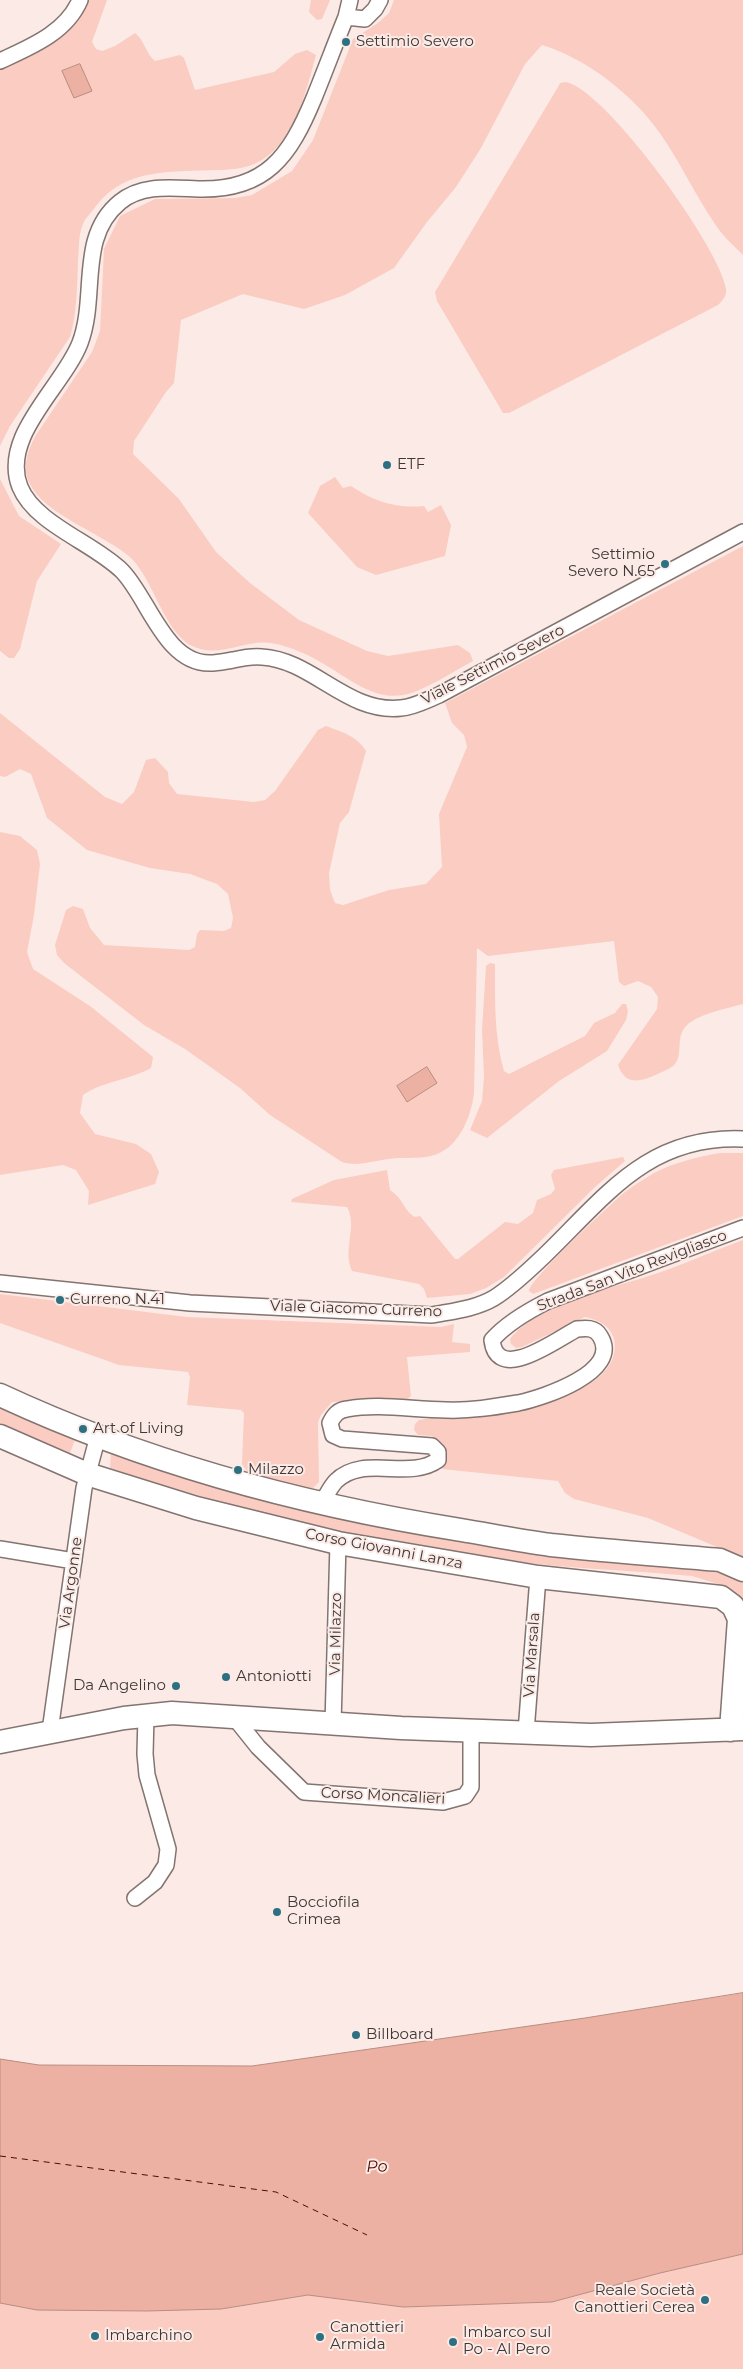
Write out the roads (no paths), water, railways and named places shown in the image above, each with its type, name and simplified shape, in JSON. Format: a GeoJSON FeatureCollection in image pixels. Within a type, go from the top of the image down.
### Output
{"type":"FeatureCollection","features":[{"type":"Feature","properties":{"kind":"street"},"geometry":{"type":"LineString","coordinates":[[0,61],[59,29],[71,17],[80,0]]}},
{"type":"Feature","properties":{"kind":"street","name":"Viale Settimio Severo"},"geometry":{"type":"LineString","coordinates":[[350,0],[346,17],[300,131],[286,153],[268,172],[246,184],[226,188],[167,188],[138,192],[124,199],[104,219],[93,246],[86,318],[82,339],[73,358],[26,430],[19,448],[17,463],[19,484],[28,500],[40,513],[103,555],[122,571],[131,581],[167,639],[184,654],[209,664],[263,657],[277,660],[300,668],[361,702],[390,709],[412,706],[439,695],[743,532]]}},
{"type":"Feature","properties":{"kind":"street"},"geometry":{"type":"LineString","coordinates":[[346,17],[365,18],[375,9],[380,0]]}},
{"type":"Feature","properties":{"kind":"street","name":"Viale Giacomo Curreno"},"geometry":{"type":"LineString","coordinates":[[0,1283],[190,1303],[432,1315],[464,1310],[493,1298],[518,1281],[617,1184],[642,1164],[682,1146],[718,1138],[743,1139]]}},
{"type":"Feature","properties":{"kind":"street","name":"Strada San Vito Revigliasco"},"geometry":{"type":"LineString","coordinates":[[321,1504],[336,1481],[350,1472],[362,1469],[423,1467],[438,1460],[438,1452],[432,1446],[342,1439],[333,1435],[330,1422],[340,1411],[362,1408],[470,1410],[542,1397],[587,1374],[601,1363],[605,1355],[601,1337],[597,1332],[587,1328],[576,1329],[518,1361],[506,1360],[497,1354],[493,1348],[492,1340],[498,1333],[530,1310],[548,1301],[743,1228]]}},
{"type":"Feature","properties":{"kind":"street","name":"Corso Giovanni Lanza"},"geometry":{"type":"LineString","coordinates":[[0,1395],[98,1436],[214,1474],[321,1504],[394,1519],[549,1544],[720,1560],[743,1570]]}},
{"type":"Feature","properties":{"kind":"street","name":"Corso Giovanni Lanza"},"geometry":{"type":"LineString","coordinates":[[0,1436],[87,1474],[196,1508],[338,1543],[538,1577],[721,1597],[733,1606],[739,1619],[740,1651],[737,1730]]}},
{"type":"Feature","properties":{"kind":"street","name":"Via Argonne"},"geometry":{"type":"LineString","coordinates":[[50,1731],[87,1474],[98,1436]]}},
{"type":"Feature","properties":{"kind":"street","name":"Via Milazzo"},"geometry":{"type":"LineString","coordinates":[[333,1724],[338,1543]]}},
{"type":"Feature","properties":{"kind":"street"},"geometry":{"type":"LineString","coordinates":[[0,1549],[74,1561]]}},
{"type":"Feature","properties":{"kind":"street","name":"Via Marsala"},"geometry":{"type":"LineString","coordinates":[[526,1732],[538,1577]]}},
{"type":"Feature","properties":{"kind":"street"},"geometry":{"type":"LineString","coordinates":[[0,1742],[50,1731],[146,1715],[172,1713],[333,1724],[590,1736],[737,1730]]}},
{"type":"Feature","properties":{"kind":"street"},"geometry":{"type":"LineString","coordinates":[[135,1898],[155,1882],[166,1865],[168,1849],[147,1775],[145,1754],[146,1715]]}},
{"type":"Feature","properties":{"kind":"street","name":"Corso Moncalieri"},"geometry":{"type":"LineString","coordinates":[[234,1717],[258,1747],[304,1792],[443,1802],[465,1796],[472,1787],[471,1729]]}},
{"type":"Feature","properties":{"kind":"water"},"geometry":{"type":"Polygon","coordinates":[[[80,64],[92,91],[74,98],[62,71],[80,64]]]}},
{"type":"Feature","properties":{"kind":"water"},"geometry":{"type":"Polygon","coordinates":[[[427,1067],[437,1083],[407,1102],[397,1086],[427,1067]]]}},
{"type":"Feature","properties":{"kind":"water","name":"Po"},"geometry":{"type":"Polygon","coordinates":[[[743,1993],[743,2254],[660,2273],[552,2302],[403,2307],[308,2295],[221,2309],[147,2311],[37,2310],[0,2303],[0,2059],[39,2065],[252,2066],[743,1993]]]}},
{"type":"Feature","properties":{"kind":"place","name":"Settimio Severo"},"geometry":{"type":"Point","coordinates":[346,42]}},
{"type":"Feature","properties":{"kind":"place","name":"ETF"},"geometry":{"type":"Point","coordinates":[387,465]}},
{"type":"Feature","properties":{"kind":"place","name":"Settimio Severo N.65"},"geometry":{"type":"Point","coordinates":[665,564]}},
{"type":"Feature","properties":{"kind":"place","name":"Curreno N.41"},"geometry":{"type":"Point","coordinates":[60,1300]}},
{"type":"Feature","properties":{"kind":"place","name":"Art of Living"},"geometry":{"type":"Point","coordinates":[83,1429]}},
{"type":"Feature","properties":{"kind":"place","name":"Milazzo"},"geometry":{"type":"Point","coordinates":[238,1470]}},
{"type":"Feature","properties":{"kind":"place","name":"Antoniotti"},"geometry":{"type":"Point","coordinates":[226,1677]}},
{"type":"Feature","properties":{"kind":"place","name":"Da Angelino"},"geometry":{"type":"Point","coordinates":[176,1686]}},
{"type":"Feature","properties":{"kind":"place","name":"Bocciofila Crimea"},"geometry":{"type":"Point","coordinates":[277,1912]}},
{"type":"Feature","properties":{"kind":"place","name":"Billboard"},"geometry":{"type":"Point","coordinates":[356,2035]}},
{"type":"Feature","properties":{"kind":"place","name":"Reale Società Canottieri Cerea"},"geometry":{"type":"Point","coordinates":[705,2300]}},
{"type":"Feature","properties":{"kind":"place","name":"Imbarchino"},"geometry":{"type":"Point","coordinates":[95,2336]}},
{"type":"Feature","properties":{"kind":"place","name":"Canottieri Armida"},"geometry":{"type":"Point","coordinates":[320,2337]}},
{"type":"Feature","properties":{"kind":"place","name":"Imbarco sul Po - Al Pero"},"geometry":{"type":"Point","coordinates":[453,2342]}}]}
